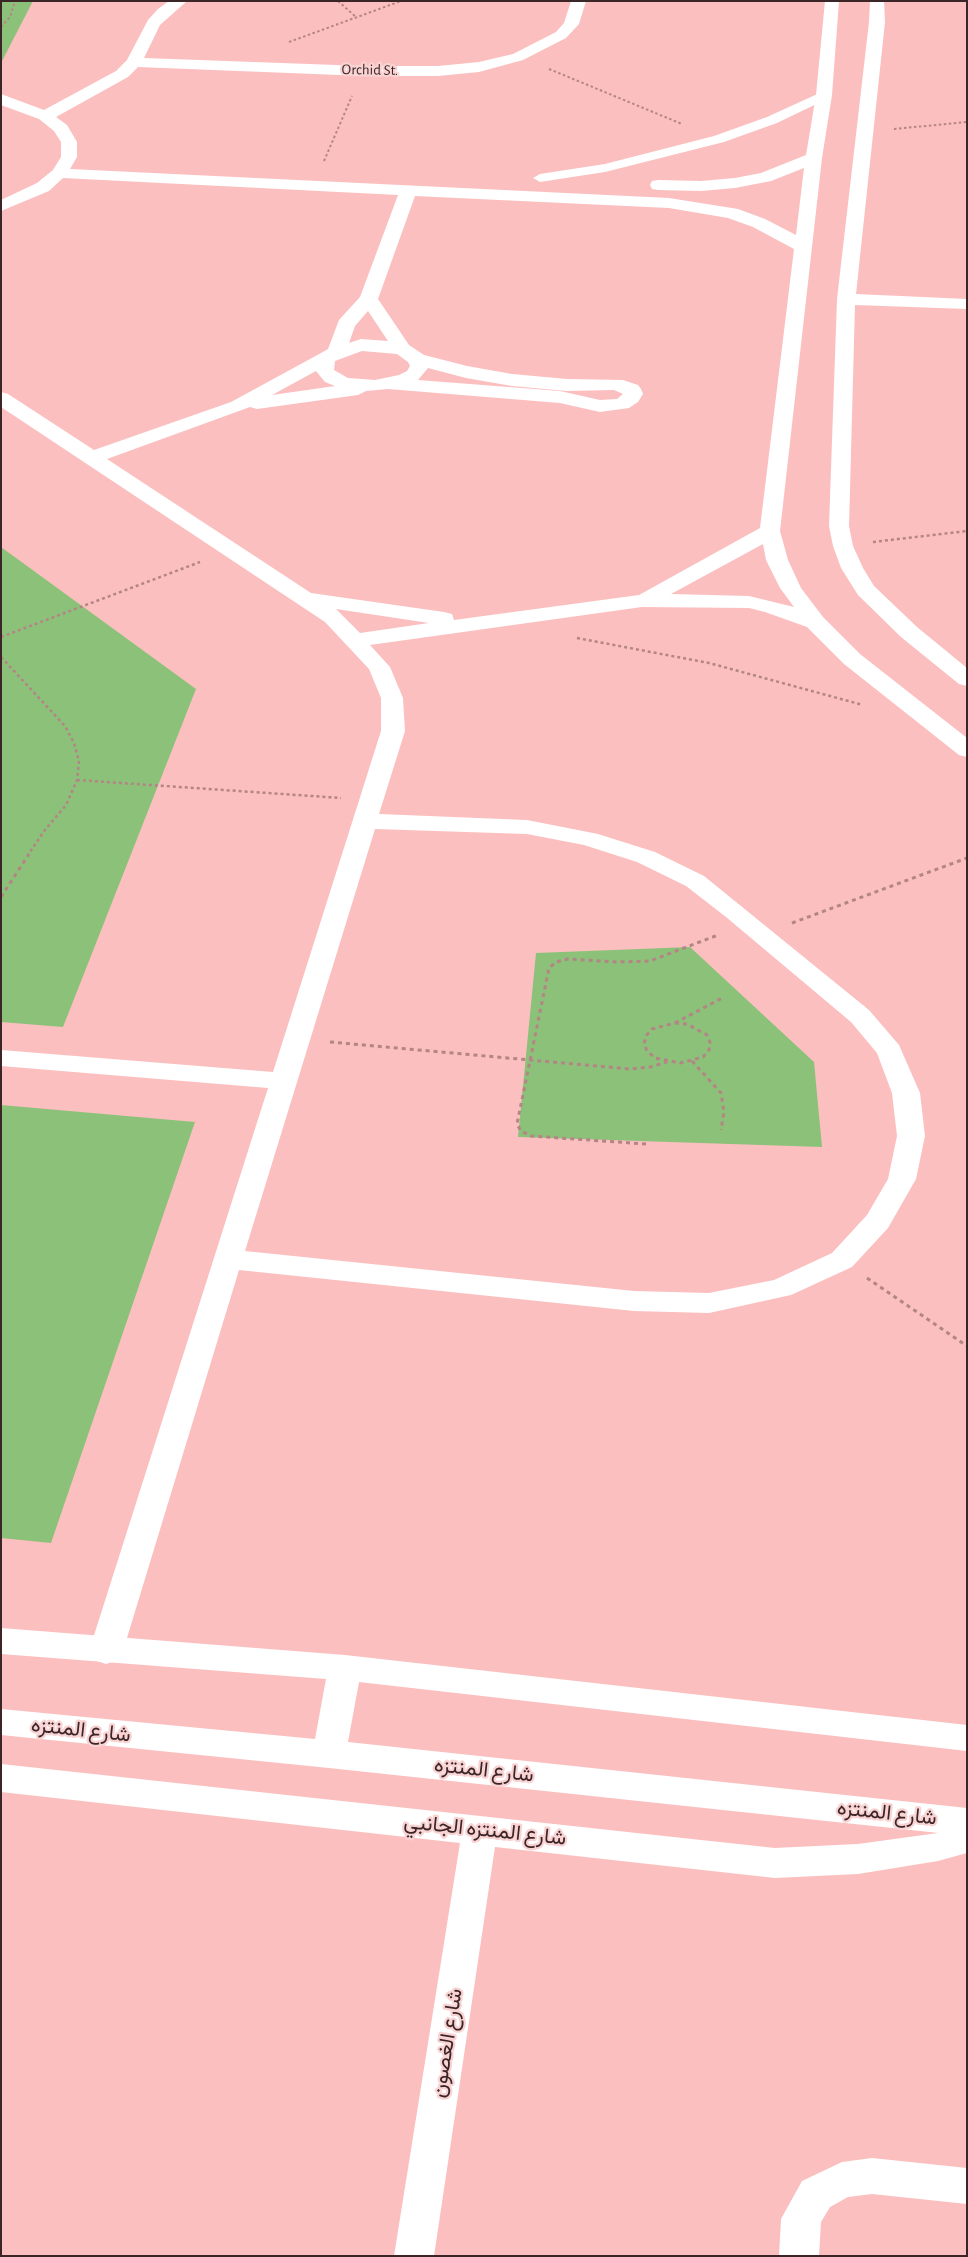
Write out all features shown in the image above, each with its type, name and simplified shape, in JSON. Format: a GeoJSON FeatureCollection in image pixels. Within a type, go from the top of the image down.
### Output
{"type":"FeatureCollection","features":[{"type":"Feature","properties":{"kind":"street"},"geometry":{"type":"LineString","coordinates":[[45,116],[79,96],[104,86],[122,74],[134,62],[152,23],[163,12],[180,1]]}},
{"type":"Feature","properties":{"kind":"street","name":"Orchid St."},"geometry":{"type":"LineString","coordinates":[[134,62],[364,71],[438,71],[478,67],[518,57],[541,48],[561,35],[571,24],[579,1]]}},
{"type":"Feature","properties":{"kind":"street"},"geometry":{"type":"LineString","coordinates":[[967,679],[886,611],[866,590],[852,568],[843,546],[839,526],[846,299],[863,132],[877,22],[854,8],[824,95],[814,158],[805,247],[770,530],[777,560],[787,581],[815,622],[852,659],[967,750]]}},
{"type":"Feature","properties":{"kind":"street"},"geometry":{"type":"LineString","coordinates":[[27,107],[79,96]]}},
{"type":"Feature","properties":{"kind":"street"},"geometry":{"type":"LineString","coordinates":[[1,99],[27,107],[45,116],[61,128],[69,142],[69,157],[59,173],[43,187],[1,206]]}},
{"type":"Feature","properties":{"kind":"street"},"geometry":{"type":"LineString","coordinates":[[69,157],[139,160]]}},
{"type":"Feature","properties":{"kind":"street"},"geometry":{"type":"LineString","coordinates":[[637,184],[701,186],[735,183],[766,177],[814,158]]}},
{"type":"Feature","properties":{"kind":"street"},"geometry":{"type":"LineString","coordinates":[[59,173],[669,203],[702,207],[759,223],[805,247]]}},
{"type":"Feature","properties":{"kind":"street"},"geometry":{"type":"LineString","coordinates":[[521,177],[618,183]]}},
{"type":"Feature","properties":{"kind":"street"},"geometry":{"type":"LineString","coordinates":[[91,458],[238,406],[332,355],[361,345],[382,345],[489,376],[563,391],[383,385],[358,386],[332,378],[325,371],[324,364],[332,355],[346,324],[369,299],[409,189]]}},
{"type":"Feature","properties":{"kind":"street"},"geometry":{"type":"LineString","coordinates":[[238,406],[383,385],[405,380],[415,374],[419,366],[369,299]]}},
{"type":"Feature","properties":{"kind":"street"},"geometry":{"type":"LineString","coordinates":[[846,299],[967,304]]}},
{"type":"Feature","properties":{"kind":"street"},"geometry":{"type":"LineString","coordinates":[[1,398],[333,618],[379,667],[392,698],[393,731],[106,1651]]}},
{"type":"Feature","properties":{"kind":"street"},"geometry":{"type":"LineString","coordinates":[[642,601],[770,530]]}},
{"type":"Feature","properties":{"kind":"street"},"geometry":{"type":"LineString","coordinates":[[301,598],[478,623]]}},
{"type":"Feature","properties":{"kind":"street"},"geometry":{"type":"LineString","coordinates":[[355,640],[642,601],[717,600],[749,602],[770,606],[815,622]]}},
{"type":"Feature","properties":{"kind":"street"},"geometry":{"type":"LineString","coordinates":[[228,1259],[634,1301],[709,1303],[781,1288],[842,1260],[878,1222],[902,1179],[911,1136],[906,1093],[890,1051],[860,1016],[695,881],[646,857],[589,839],[527,827],[369,810]]}},
{"type":"Feature","properties":{"kind":"street"},"geometry":{"type":"LineString","coordinates":[[1,1058],[284,1081]]}},
{"type":"Feature","properties":{"kind":"street"},"geometry":{"type":"LineString","coordinates":[[1,1641],[106,1651],[345,1668],[967,1738]]}},
{"type":"Feature","properties":{"kind":"street"},"geometry":{"type":"LineString","coordinates":[[329,1754],[345,1668]]}},
{"type":"Feature","properties":{"kind":"street","name":"شارع المنتزه"},"geometry":{"type":"LineString","coordinates":[[1,1722],[329,1754],[967,1822]]}},
{"type":"Feature","properties":{"kind":"street","name":"شارع المنتزه الجانبي"},"geometry":{"type":"LineString","coordinates":[[1,1778],[775,1863],[858,1859],[938,1846],[967,1839]]}},
{"type":"Feature","properties":{"kind":"street","name":"شارع الغصون"},"geometry":{"type":"LineString","coordinates":[[414,2256],[480,1830]]}},
{"type":"Feature","properties":{"kind":"street"},"geometry":{"type":"LineString","coordinates":[[799,2256],[801,2219],[816,2194],[842,2180],[872,2176],[967,2186]]}},
{"type":"Feature","properties":{"kind":"lane"},"geometry":{"type":"LineString","coordinates":[[540,178],[605,168],[719,139],[772,120],[824,95]]}},
{"type":"Feature","properties":{"kind":"path"},"geometry":{"type":"LineString","coordinates":[[1,27],[10,17],[15,1]]}},
{"type":"Feature","properties":{"kind":"path"},"geometry":{"type":"LineString","coordinates":[[338,1],[356,17]]}},
{"type":"Feature","properties":{"kind":"path"},"geometry":{"type":"LineString","coordinates":[[272,67],[274,57],[282,46],[297,38],[401,1]]}},
{"type":"Feature","properties":{"kind":"path"},"geometry":{"type":"LineString","coordinates":[[518,57],[719,139]]}},
{"type":"Feature","properties":{"kind":"path"},"geometry":{"type":"LineString","coordinates":[[320,168],[364,71]]}},
{"type":"Feature","properties":{"kind":"path"},"geometry":{"type":"LineString","coordinates":[[863,132],[967,122]]}},
{"type":"Feature","properties":{"kind":"path"},"geometry":{"type":"LineString","coordinates":[[843,546],[967,531]]}},
{"type":"Feature","properties":{"kind":"path"},"geometry":{"type":"LineString","coordinates":[[1,636],[230,551]]}},
{"type":"Feature","properties":{"kind":"path"},"geometry":{"type":"LineString","coordinates":[[575,637],[709,663],[867,707]]}},
{"type":"Feature","properties":{"kind":"path"},"geometry":{"type":"LineString","coordinates":[[1,657],[64,726],[74,743],[79,761],[77,780],[66,805],[45,830],[1,897]]}},
{"type":"Feature","properties":{"kind":"path"},"geometry":{"type":"LineString","coordinates":[[77,780],[369,810]]}},
{"type":"Feature","properties":{"kind":"path"},"geometry":{"type":"LineString","coordinates":[[646,1144],[531,1136],[521,1131],[517,1124],[549,968],[556,962],[568,960],[616,962],[650,960],[755,929],[967,858]]}},
{"type":"Feature","properties":{"kind":"path"},"geometry":{"type":"LineString","coordinates":[[674,1023],[688,1024],[707,1035],[710,1042],[709,1050],[703,1057],[680,1063],[667,1062],[655,1058],[647,1051],[644,1044],[646,1036],[652,1029],[674,1023],[722,998]]}},
{"type":"Feature","properties":{"kind":"path"},"geometry":{"type":"LineString","coordinates":[[297,1039],[630,1068],[650,1067],[667,1062]]}},
{"type":"Feature","properties":{"kind":"path"},"geometry":{"type":"LineString","coordinates":[[692,1061],[721,1093],[724,1112],[721,1130]]}},
{"type":"Feature","properties":{"kind":"path"},"geometry":{"type":"LineString","coordinates":[[842,1260],[967,1346]]}},
{"type":"Feature","properties":{"kind":"green space"},"geometry":{"type":"Polygon","coordinates":[[[1,1],[33,1],[1,63],[1,1]]]}},
{"type":"Feature","properties":{"kind":"green space"},"geometry":{"type":"Polygon","coordinates":[[[1,547],[196,689],[63,1027],[1,1022],[1,547]]]}},
{"type":"Feature","properties":{"kind":"green space"},"geometry":{"type":"Polygon","coordinates":[[[690,947],[814,1062],[822,1147],[518,1137],[536,953],[690,947]]]}},
{"type":"Feature","properties":{"kind":"green space"},"geometry":{"type":"Polygon","coordinates":[[[1,1105],[195,1122],[51,1543],[1,1538],[1,1105]]]}}]}
